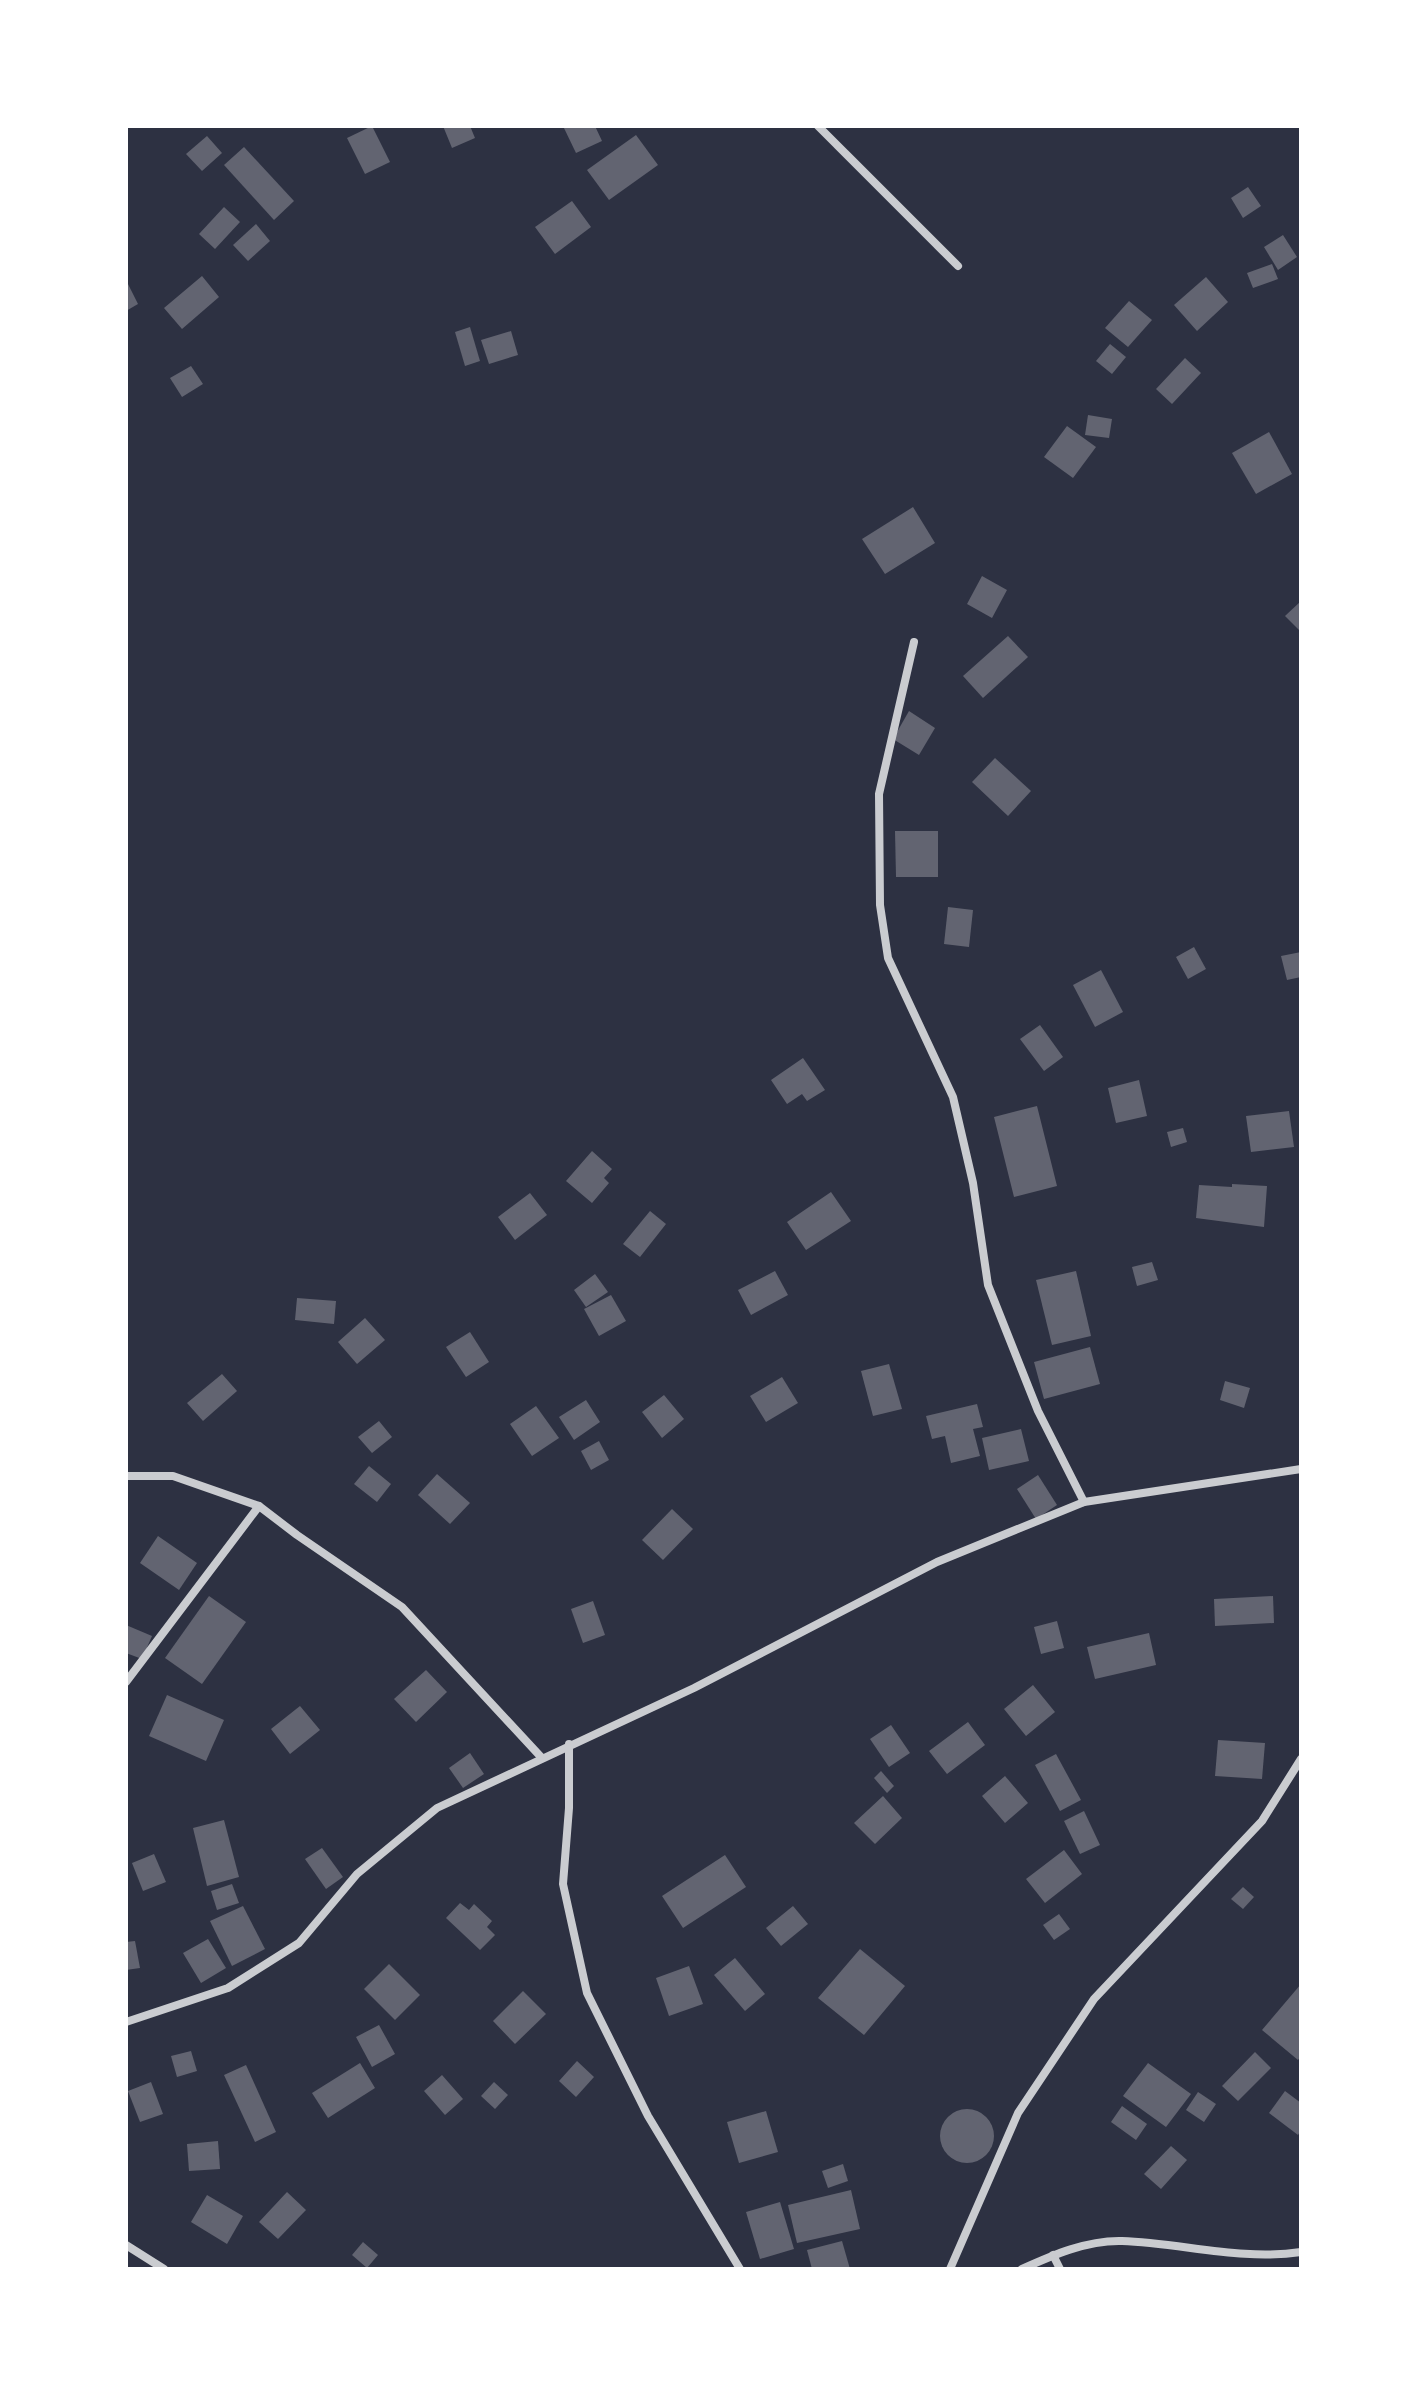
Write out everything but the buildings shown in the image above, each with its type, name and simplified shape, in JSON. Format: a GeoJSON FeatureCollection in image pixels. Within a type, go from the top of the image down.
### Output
{"type":"FeatureCollection","features":[{"type":"Feature","properties":{"kind":"street"},"geometry":{"type":"LineString","coordinates":[[818,126],[958,266]]}},
{"type":"Feature","properties":{"kind":"street"},"geometry":{"type":"LineString","coordinates":[[914,642],[879,794],[880,905],[888,958],[953,1097],[973,1183],[988,1285],[1038,1411],[1084,1502]]}},
{"type":"Feature","properties":{"kind":"street"},"geometry":{"type":"LineString","coordinates":[[126,2022],[228,1988],[299,1943],[357,1874],[437,1808],[694,1688],[937,1562],[1084,1502],[1301,1469]]}},
{"type":"Feature","properties":{"kind":"street"},"geometry":{"type":"LineString","coordinates":[[126,1476],[173,1476],[259,1506],[402,1607],[541,1757]]}},
{"type":"Feature","properties":{"kind":"street"},"geometry":{"type":"LineString","coordinates":[[126,1682],[259,1506]]}},
{"type":"Feature","properties":{"kind":"street"},"geometry":{"type":"LineString","coordinates":[[569,1744],[569,1808],[563,1884],[587,1993],[648,2116],[740,2269]]}},
{"type":"Feature","properties":{"kind":"street"},"geometry":{"type":"LineString","coordinates":[[950,2269],[1018,2113],[1094,1999],[1262,1821],[1301,1759]]}},
{"type":"Feature","properties":{"kind":"street"},"geometry":{"type":"LineString","coordinates":[[1022,2269],[1086,2245],[1120,2241],[1259,2255],[1301,2252]]}},
{"type":"Feature","properties":{"kind":"street"},"geometry":{"type":"LineString","coordinates":[[126,2245],[164,2269]]}},
{"type":"Feature","properties":{"kind":"street"},"geometry":{"type":"LineString","coordinates":[[1053,2255],[1060,2269]]}}]}
